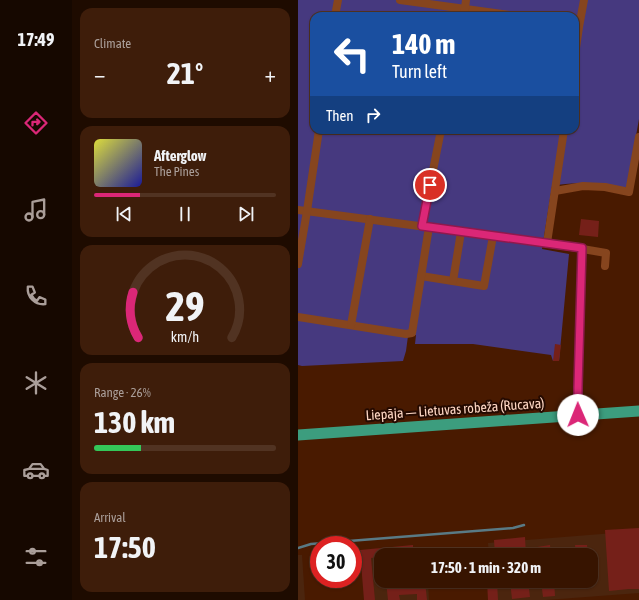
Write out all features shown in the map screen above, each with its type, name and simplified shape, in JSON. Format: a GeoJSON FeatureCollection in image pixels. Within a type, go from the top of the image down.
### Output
{"type":"FeatureCollection","features":[{"type":"Feature","properties":{"kind":"highway","name":"Liepāja — Lietuvas robeža (Rucava)"},"geometry":{"type":"LineString","coordinates":[[298,436],[639,411]]}},
{"type":"Feature","properties":{"kind":"street"},"geometry":{"type":"LineString","coordinates":[[336,12],[338,0]]}},
{"type":"Feature","properties":{"kind":"street"},"geometry":{"type":"LineString","coordinates":[[400,0],[459,12]]}},
{"type":"Feature","properties":{"kind":"street"},"geometry":{"type":"LineString","coordinates":[[464,12],[466,0]]}},
{"type":"Feature","properties":{"kind":"street"},"geometry":{"type":"LineString","coordinates":[[579,19],[584,0]]}},
{"type":"Feature","properties":{"kind":"street"},"geometry":{"type":"LineString","coordinates":[[298,264],[318,134]]}},
{"type":"Feature","properties":{"kind":"street"},"geometry":{"type":"LineString","coordinates":[[298,318],[406,334],[412,333],[440,134]]}},
{"type":"Feature","properties":{"kind":"street"},"geometry":{"type":"LineString","coordinates":[[547,243],[563,134]]}},
{"type":"Feature","properties":{"kind":"street"},"geometry":{"type":"LineString","coordinates":[[555,191],[583,186],[605,187],[630,192],[639,137]]}},
{"type":"Feature","properties":{"kind":"street"},"geometry":{"type":"LineString","coordinates":[[298,210],[606,252],[605,266]]}},
{"type":"Feature","properties":{"kind":"street"},"geometry":{"type":"LineString","coordinates":[[351,325],[370,219]]}},
{"type":"Feature","properties":{"kind":"street"},"geometry":{"type":"LineString","coordinates":[[453,281],[461,232]]}},
{"type":"Feature","properties":{"kind":"street"},"geometry":{"type":"LineString","coordinates":[[421,276],[484,286],[494,236]]}},
{"type":"Feature","properties":{"kind":"street"},"geometry":{"type":"LineString","coordinates":[[578,415],[582,248]]}},
{"type":"Feature","properties":{"kind":"shaded area"},"geometry":{"type":"Polygon","coordinates":[[[298,0],[639,0],[639,119],[627,187],[578,183],[552,186],[542,249],[569,254],[559,361],[553,361],[551,355],[473,344],[415,344],[416,335],[408,336],[403,361],[298,365],[298,0]]]}},
{"type":"Feature","properties":{"kind":"shaded area"},"geometry":{"type":"Polygon","coordinates":[[[639,531],[639,593],[546,600],[493,600],[492,588],[598,588],[598,548],[488,548],[488,543],[639,531]]]}},
{"type":"Feature","properties":{"kind":"shaded area"},"geometry":{"type":"Polygon","coordinates":[[[374,551],[374,588],[428,588],[429,600],[367,600],[363,552],[374,551]]]}},
{"type":"Feature","properties":{"kind":"shaded area"},"geometry":{"type":"Polygon","coordinates":[[[298,555],[302,555],[305,600],[298,600],[298,555]]]}},
{"type":"Feature","properties":{"kind":"building"},"geometry":{"type":"Polygon","coordinates":[[[581,219],[599,221],[598,237],[579,235],[581,219]]]}},
{"type":"Feature","properties":{"kind":"building"},"geometry":{"type":"Polygon","coordinates":[[[555,344],[561,345],[559,361],[553,361],[555,344]]]}},
{"type":"Feature","properties":{"kind":"building"},"geometry":{"type":"Polygon","coordinates":[[[639,528],[639,589],[609,591],[605,530],[639,528]]]}},
{"type":"Feature","properties":{"kind":"building"},"geometry":{"type":"Polygon","coordinates":[[[525,537],[526,548],[495,548],[494,540],[525,537]]]}},
{"type":"Feature","properties":{"kind":"building"},"geometry":{"type":"Polygon","coordinates":[[[413,545],[413,548],[381,548],[413,545]]]}},
{"type":"Feature","properties":{"kind":"building"},"geometry":{"type":"Polygon","coordinates":[[[550,545],[550,548],[537,548],[550,545]]]}},
{"type":"Feature","properties":{"kind":"building"},"geometry":{"type":"Polygon","coordinates":[[[575,545],[587,545],[587,548],[575,548],[575,545]]]}},
{"type":"Feature","properties":{"kind":"building"},"geometry":{"type":"Polygon","coordinates":[[[374,549],[374,558],[371,558],[375,600],[364,600],[362,550],[374,549]]]}},
{"type":"Feature","properties":{"kind":"building"},"geometry":{"type":"Polygon","coordinates":[[[387,588],[426,588],[427,600],[417,600],[417,594],[399,595],[400,600],[388,600],[387,588]]]}},
{"type":"Feature","properties":{"kind":"building"},"geometry":{"type":"Polygon","coordinates":[[[487,588],[497,588],[498,600],[488,600],[487,588]]]}},
{"type":"Feature","properties":{"kind":"building"},"geometry":{"type":"Polygon","coordinates":[[[511,588],[529,588],[530,597],[512,599],[511,588]]]}},
{"type":"Feature","properties":{"kind":"building"},"geometry":{"type":"Polygon","coordinates":[[[542,588],[554,588],[555,596],[543,597],[542,588]]]}},
{"type":"Feature","properties":{"kind":"waterway"},"geometry":{"type":"LineString","coordinates":[[298,548],[311,544],[513,528],[524,525]]}},
{"type":"Feature","properties":{"kind":"route"},"geometry":{"type":"LineString","coordinates":[[430,185],[422,226],[582,248],[578,415]]}}]}
